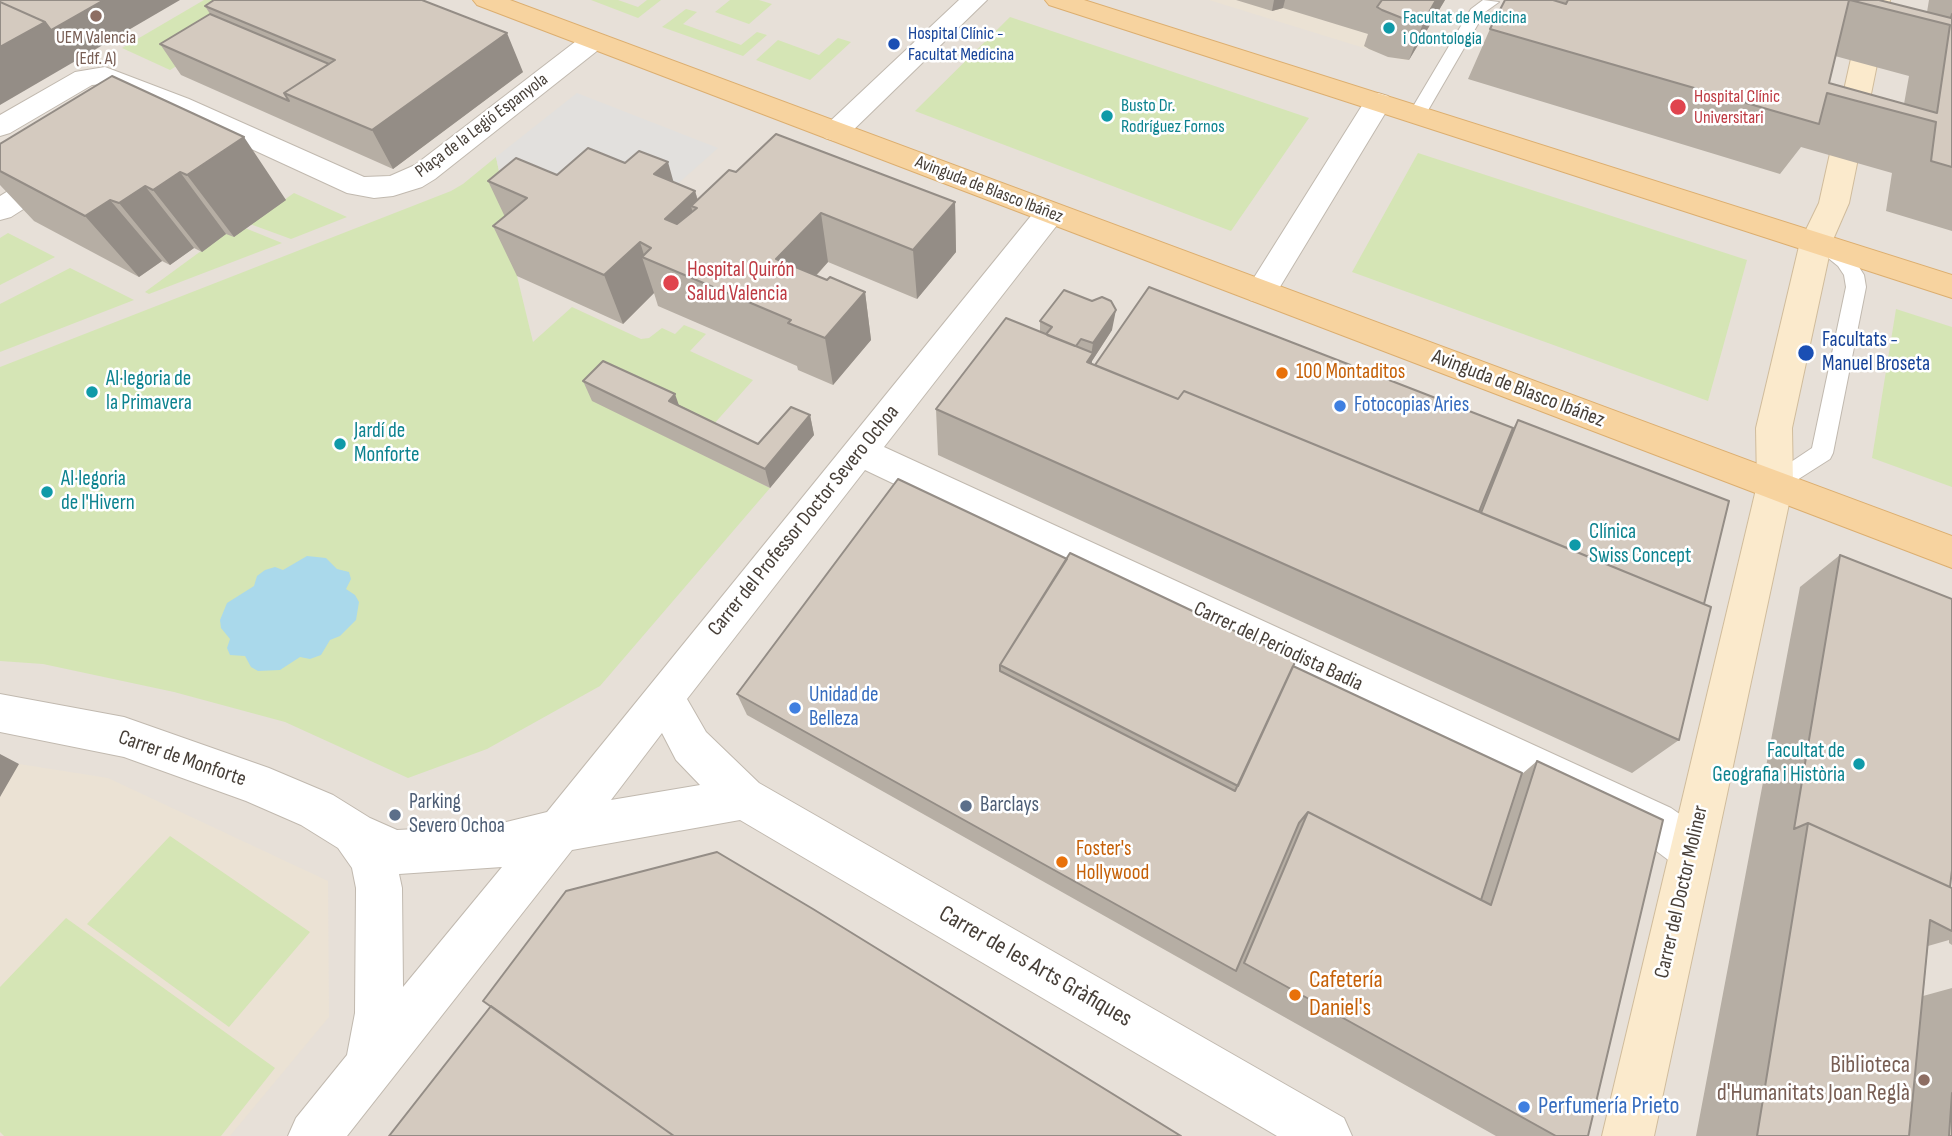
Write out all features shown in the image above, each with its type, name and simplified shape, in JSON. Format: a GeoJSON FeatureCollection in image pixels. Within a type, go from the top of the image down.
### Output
{"type":"FeatureCollection","features":[{"type":"Feature","properties":{"kind":"main road","name":"Avinguda de Blasco Ibáñez"},"geometry":{"type":"LineString","coordinates":[[486,0],[1952,552]]}},
{"type":"Feature","properties":{"kind":"main road"},"geometry":{"type":"LineString","coordinates":[[1058,0],[1952,287]]}},
{"type":"Feature","properties":{"kind":"street"},"geometry":{"type":"LineString","coordinates":[[835,132],[974,0]]}},
{"type":"Feature","properties":{"kind":"street"},"geometry":{"type":"LineString","coordinates":[[1775,485],[1774,428],[1816,242],[1834,203],[1877,0]]}},
{"type":"Feature","properties":{"kind":"street","name":"Plaça de la Legió Espanyola"},"geometry":{"type":"LineString","coordinates":[[0,127],[94,75],[104,75],[159,109],[358,186],[393,186],[425,172],[593,41]]}},
{"type":"Feature","properties":{"kind":"street"},"geometry":{"type":"LineString","coordinates":[[1261,292],[1378,102]]}},
{"type":"Feature","properties":{"kind":"street"},"geometry":{"type":"LineString","coordinates":[[0,210],[80,159]]}},
{"type":"Feature","properties":{"kind":"street","name":"Carrer del Professor Doctor Severo Ochoa"},"geometry":{"type":"LineString","coordinates":[[314,1136],[561,831],[664,697],[1050,213]]}},
{"type":"Feature","properties":{"kind":"street","name":"Carrer del Periodista Badia"},"geometry":{"type":"LineString","coordinates":[[861,452],[1656,823],[1691,849]]}},
{"type":"Feature","properties":{"kind":"street","name":"Carrer del Doctor Moliner"},"geometry":{"type":"LineString","coordinates":[[1628,1136],[1775,485]]}},
{"type":"Feature","properties":{"kind":"street","name":"Carrer de les Arts Gràfiques"},"geometry":{"type":"LineString","coordinates":[[664,697],[691,746],[744,799],[1326,1136]]}},
{"type":"Feature","properties":{"kind":"street","name":"Carrer de Monforte"},"geometry":{"type":"LineString","coordinates":[[0,713],[124,737],[254,783],[317,810],[354,833]]}},
{"type":"Feature","properties":{"kind":"street"},"geometry":{"type":"LineString","coordinates":[[354,833],[396,852],[494,847],[561,831],[744,799]]}},
{"type":"Feature","properties":{"kind":"street","name":"Carrer del Professor Doctor Severo Ochoa"},"geometry":{"type":"LineString","coordinates":[[354,833],[373,859],[379,888],[379,1013],[370,1064]]}},
{"type":"Feature","properties":{"kind":"lane"},"geometry":{"type":"LineString","coordinates":[[1417,115],[1479,9],[1494,4]]}},
{"type":"Feature","properties":{"kind":"lane"},"geometry":{"type":"LineString","coordinates":[[1775,485],[1822,453],[1853,299],[1854,275],[1845,261],[1816,242]]}},
{"type":"Feature","properties":{"kind":"shaded area"},"geometry":{"type":"Polygon","coordinates":[[[0,0],[1952,0],[1952,1136],[0,1136],[0,0]]]}},
{"type":"Feature","properties":{"kind":"shaded area","name":"Facultat de Medicina i Odontologia"},"geometry":{"type":"Polygon","coordinates":[[[1209,0],[1445,0],[1409,60],[1403,60],[1209,0]]]}},
{"type":"Feature","properties":{"kind":"shaded area"},"geometry":{"type":"Polygon","coordinates":[[[577,93],[718,148],[673,188],[509,218],[496,157],[577,93]]]}},
{"type":"Feature","properties":{"kind":"shaded area"},"geometry":{"type":"Polygon","coordinates":[[[0,761],[108,778],[328,881],[329,1017],[230,1136],[0,1136],[0,761]]]}},
{"type":"Feature","properties":{"kind":"green space"},"geometry":{"type":"Polygon","coordinates":[[[204,0],[284,0],[170,70],[122,48],[204,0]]]}},
{"type":"Feature","properties":{"kind":"green space"},"geometry":{"type":"Polygon","coordinates":[[[591,0],[618,0],[638,7],[647,0],[661,0],[638,18],[591,0]]]}},
{"type":"Feature","properties":{"kind":"green space"},"geometry":{"type":"Polygon","coordinates":[[[730,0],[759,0],[772,4],[749,24],[715,12],[730,0]]]}},
{"type":"Feature","properties":{"kind":"green space"},"geometry":{"type":"Polygon","coordinates":[[[686,9],[697,12],[683,24],[741,45],[757,32],[767,35],[743,56],[662,27],[686,9]]]}},
{"type":"Feature","properties":{"kind":"green space"},"geometry":{"type":"Polygon","coordinates":[[[1010,17],[1309,118],[1231,231],[915,111],[1010,17]]]}},
{"type":"Feature","properties":{"kind":"green space"},"geometry":{"type":"Polygon","coordinates":[[[838,38],[851,42],[810,80],[756,60],[778,40],[819,55],[838,38]]]}},
{"type":"Feature","properties":{"kind":"green space"},"geometry":{"type":"Polygon","coordinates":[[[1418,153],[1747,260],[1708,401],[1352,272],[1418,153]]]}},
{"type":"Feature","properties":{"kind":"green space","name":"Jardí de Monforte"},"geometry":{"type":"Polygon","coordinates":[[[496,157],[509,218],[517,276],[533,342],[572,307],[641,339],[649,338],[662,328],[675,334],[684,325],[706,334],[690,351],[753,380],[705,434],[592,400],[770,488],[600,686],[487,749],[408,778],[285,722],[174,692],[43,664],[0,661],[0,367],[451,191],[496,157]]]}},
{"type":"Feature","properties":{"kind":"green space"},"geometry":{"type":"Polygon","coordinates":[[[294,193],[347,217],[291,239],[250,224],[294,193]]]}},
{"type":"Feature","properties":{"kind":"green space"},"geometry":{"type":"Polygon","coordinates":[[[245,228],[282,243],[149,294],[145,292],[227,232],[245,228]]]}},
{"type":"Feature","properties":{"kind":"green space"},"geometry":{"type":"Polygon","coordinates":[[[8,233],[55,257],[0,285],[0,238],[8,233]]]}},
{"type":"Feature","properties":{"kind":"green space"},"geometry":{"type":"Polygon","coordinates":[[[70,268],[134,300],[0,352],[0,304],[70,268]]]}},
{"type":"Feature","properties":{"kind":"green space"},"geometry":{"type":"Polygon","coordinates":[[[1896,309],[1952,327],[1952,487],[1872,458],[1896,309]]]}},
{"type":"Feature","properties":{"kind":"green space"},"geometry":{"type":"Polygon","coordinates":[[[170,836],[310,932],[229,1027],[87,924],[170,836]]]}},
{"type":"Feature","properties":{"kind":"green space"},"geometry":{"type":"Polygon","coordinates":[[[66,918],[275,1068],[221,1136],[4,1136],[0,1132],[0,987],[66,918]]]}},
{"type":"Feature","properties":{"kind":"water"},"geometry":{"type":"Polygon","coordinates":[[[307,556],[326,558],[337,569],[349,572],[351,579],[346,589],[355,595],[359,602],[356,620],[340,636],[330,640],[321,655],[310,659],[300,657],[280,670],[258,671],[251,667],[245,656],[230,655],[227,648],[230,639],[221,628],[220,620],[227,603],[254,586],[257,576],[265,570],[275,567],[283,570],[307,556]]]}},
{"type":"Feature","properties":{"kind":"building"},"geometry":{"type":"Polygon","coordinates":[[[0,0],[104,0],[51,30],[45,22],[0,0]]]}},
{"type":"Feature","properties":{"kind":"building"},"geometry":{"type":"Polygon","coordinates":[[[214,0],[422,0],[507,33],[372,130],[284,93],[335,60],[205,6],[214,0]]]}},
{"type":"Feature","properties":{"kind":"building"},"geometry":{"type":"Polygon","coordinates":[[[1382,0],[1436,0],[1424,21],[1402,18],[1382,10],[1377,7],[1382,0]]]}},
{"type":"Feature","properties":{"kind":"building"},"geometry":{"type":"Polygon","coordinates":[[[1505,0],[1553,0],[1566,4],[1568,0],[1849,0],[1829,83],[1937,113],[1950,25],[1850,0],[1879,0],[1951,18],[1952,14],[1952,167],[1931,161],[1936,122],[1827,93],[1819,124],[1490,29],[1505,0]]]}},
{"type":"Feature","properties":{"kind":"building"},"geometry":{"type":"Polygon","coordinates":[[[0,2],[45,22],[0,47],[0,2]]]}},
{"type":"Feature","properties":{"kind":"building"},"geometry":{"type":"Polygon","coordinates":[[[210,14],[329,64],[284,93],[289,101],[160,44],[210,14]]]}},
{"type":"Feature","properties":{"kind":"building"},"geometry":{"type":"Polygon","coordinates":[[[112,76],[244,137],[187,175],[180,172],[153,190],[145,186],[119,203],[110,200],[85,216],[0,171],[0,144],[112,76]]]}},
{"type":"Feature","properties":{"kind":"building"},"geometry":{"type":"Polygon","coordinates":[[[776,134],[955,202],[913,250],[821,213],[776,259],[865,292],[825,338],[788,323],[791,320],[642,257],[651,248],[640,242],[604,275],[493,226],[527,198],[488,181],[516,158],[557,175],[588,148],[625,163],[639,151],[668,162],[654,174],[695,191],[665,219],[677,224],[697,208],[691,206],[729,170],[736,172],[776,134]]]}},
{"type":"Feature","properties":{"kind":"building"},"geometry":{"type":"Polygon","coordinates":[[[1149,287],[1513,428],[1479,512],[1184,391],[1178,399],[1095,365],[1149,287]]]}},
{"type":"Feature","properties":{"kind":"building"},"geometry":{"type":"Polygon","coordinates":[[[1064,290],[1092,301],[1102,297],[1111,301],[1116,310],[1093,343],[1081,339],[1075,346],[1047,335],[1052,327],[1040,321],[1064,290]]]}},
{"type":"Feature","properties":{"kind":"building"},"geometry":{"type":"Polygon","coordinates":[[[1006,318],[1093,353],[1087,362],[1178,399],[1184,391],[1711,607],[1679,740],[936,409],[1006,318]]]}},
{"type":"Feature","properties":{"kind":"building"},"geometry":{"type":"Polygon","coordinates":[[[603,361],[675,394],[669,401],[758,444],[791,407],[810,415],[765,469],[583,381],[603,361]]]}},
{"type":"Feature","properties":{"kind":"building"},"geometry":{"type":"Polygon","coordinates":[[[1518,420],[1729,501],[1704,604],[1481,513],[1518,420]]]}},
{"type":"Feature","properties":{"kind":"building"},"geometry":{"type":"Polygon","coordinates":[[[898,479],[1067,559],[1000,665],[1000,671],[1235,791],[1293,666],[1522,773],[1481,900],[1308,812],[1299,823],[1236,971],[737,694],[898,479]]]}},
{"type":"Feature","properties":{"kind":"building"},"geometry":{"type":"Polygon","coordinates":[[[1070,553],[1296,660],[1238,786],[1000,665],[1070,553]]]}},
{"type":"Feature","properties":{"kind":"building","name":"Facultat de Geografia i Història"},"geometry":{"type":"Polygon","coordinates":[[[1840,555],[1952,599],[1950,887],[1808,823],[1794,829],[1840,555]]]}},
{"type":"Feature","properties":{"kind":"building"},"geometry":{"type":"Polygon","coordinates":[[[1537,761],[1663,820],[1588,1136],[1556,1136],[1244,963],[1308,812],[1491,905],[1537,761]]]}},
{"type":"Feature","properties":{"kind":"building"},"geometry":{"type":"Polygon","coordinates":[[[1808,823],[1952,888],[1952,931],[1930,920],[1909,1136],[1757,1136],[1808,823]]]}},
{"type":"Feature","properties":{"kind":"building"},"geometry":{"type":"Polygon","coordinates":[[[717,852],[1181,1136],[674,1136],[483,1001],[566,891],[717,852]]]}},
{"type":"Feature","properties":{"kind":"building"},"geometry":{"type":"Polygon","coordinates":[[[491,1006],[674,1136],[389,1136],[491,1006]]]}},
{"type":"Feature","properties":{"kind":"building"},"geometry":{"type":"Polygon","coordinates":[[[1952,1093],[1952,1136],[1949,1136],[1952,1093]]]}},
{"type":"Feature","properties":{"kind":"place","name":"UEM Valencia (Edf. A)"},"geometry":{"type":"Point","coordinates":[96,16]}},
{"type":"Feature","properties":{"kind":"place","name":"Facultat de Medicina i Odontologia"},"geometry":{"type":"Point","coordinates":[1389,28]}},
{"type":"Feature","properties":{"kind":"place","name":"Hospital Clínic - Facultat Medicina"},"geometry":{"type":"Point","coordinates":[894,44]}},
{"type":"Feature","properties":{"kind":"place","name":"Hospital Clínic Universitari"},"geometry":{"type":"Point","coordinates":[1678,107]}},
{"type":"Feature","properties":{"kind":"place","name":"Busto Dr. Rodríguez Fornos"},"geometry":{"type":"Point","coordinates":[1107,116]}},
{"type":"Feature","properties":{"kind":"place","name":"Hospital Quirón Salud Valencia"},"geometry":{"type":"Point","coordinates":[671,283]}},
{"type":"Feature","properties":{"kind":"place","name":"Facultats - Manuel Broseta"},"geometry":{"type":"Point","coordinates":[1806,353]}},
{"type":"Feature","properties":{"kind":"place","name":"100 Montaditos"},"geometry":{"type":"Point","coordinates":[1282,373]}},
{"type":"Feature","properties":{"kind":"place","name":"Al·legoria de la Primavera"},"geometry":{"type":"Point","coordinates":[92,392]}},
{"type":"Feature","properties":{"kind":"place","name":"Fotocopias Aries"},"geometry":{"type":"Point","coordinates":[1340,406]}},
{"type":"Feature","properties":{"kind":"place","name":"Jardí de Monforte"},"geometry":{"type":"Point","coordinates":[340,444]}},
{"type":"Feature","properties":{"kind":"place","name":"Al·legoria de l'Hivern"},"geometry":{"type":"Point","coordinates":[47,492]}},
{"type":"Feature","properties":{"kind":"place","name":"Clínica Swiss Concept"},"geometry":{"type":"Point","coordinates":[1575,545]}},
{"type":"Feature","properties":{"kind":"place","name":"Unidad de Belleza"},"geometry":{"type":"Point","coordinates":[795,708]}},
{"type":"Feature","properties":{"kind":"place","name":"Facultat de Geografia i Història"},"geometry":{"type":"Point","coordinates":[1859,764]}},
{"type":"Feature","properties":{"kind":"place","name":"Barclays"},"geometry":{"type":"Point","coordinates":[966,806]}},
{"type":"Feature","properties":{"kind":"place","name":"Parking Severo Ochoa"},"geometry":{"type":"Point","coordinates":[395,815]}},
{"type":"Feature","properties":{"kind":"place","name":"Foster's Hollywood"},"geometry":{"type":"Point","coordinates":[1062,862]}},
{"type":"Feature","properties":{"kind":"place","name":"Cafetería Daniel's"},"geometry":{"type":"Point","coordinates":[1295,995]}},
{"type":"Feature","properties":{"kind":"place","name":"Biblioteca d'Humanitats Joan Reglà"},"geometry":{"type":"Point","coordinates":[1924,1080]}},
{"type":"Feature","properties":{"kind":"place","name":"Perfumería Prieto"},"geometry":{"type":"Point","coordinates":[1524,1107]}}]}
